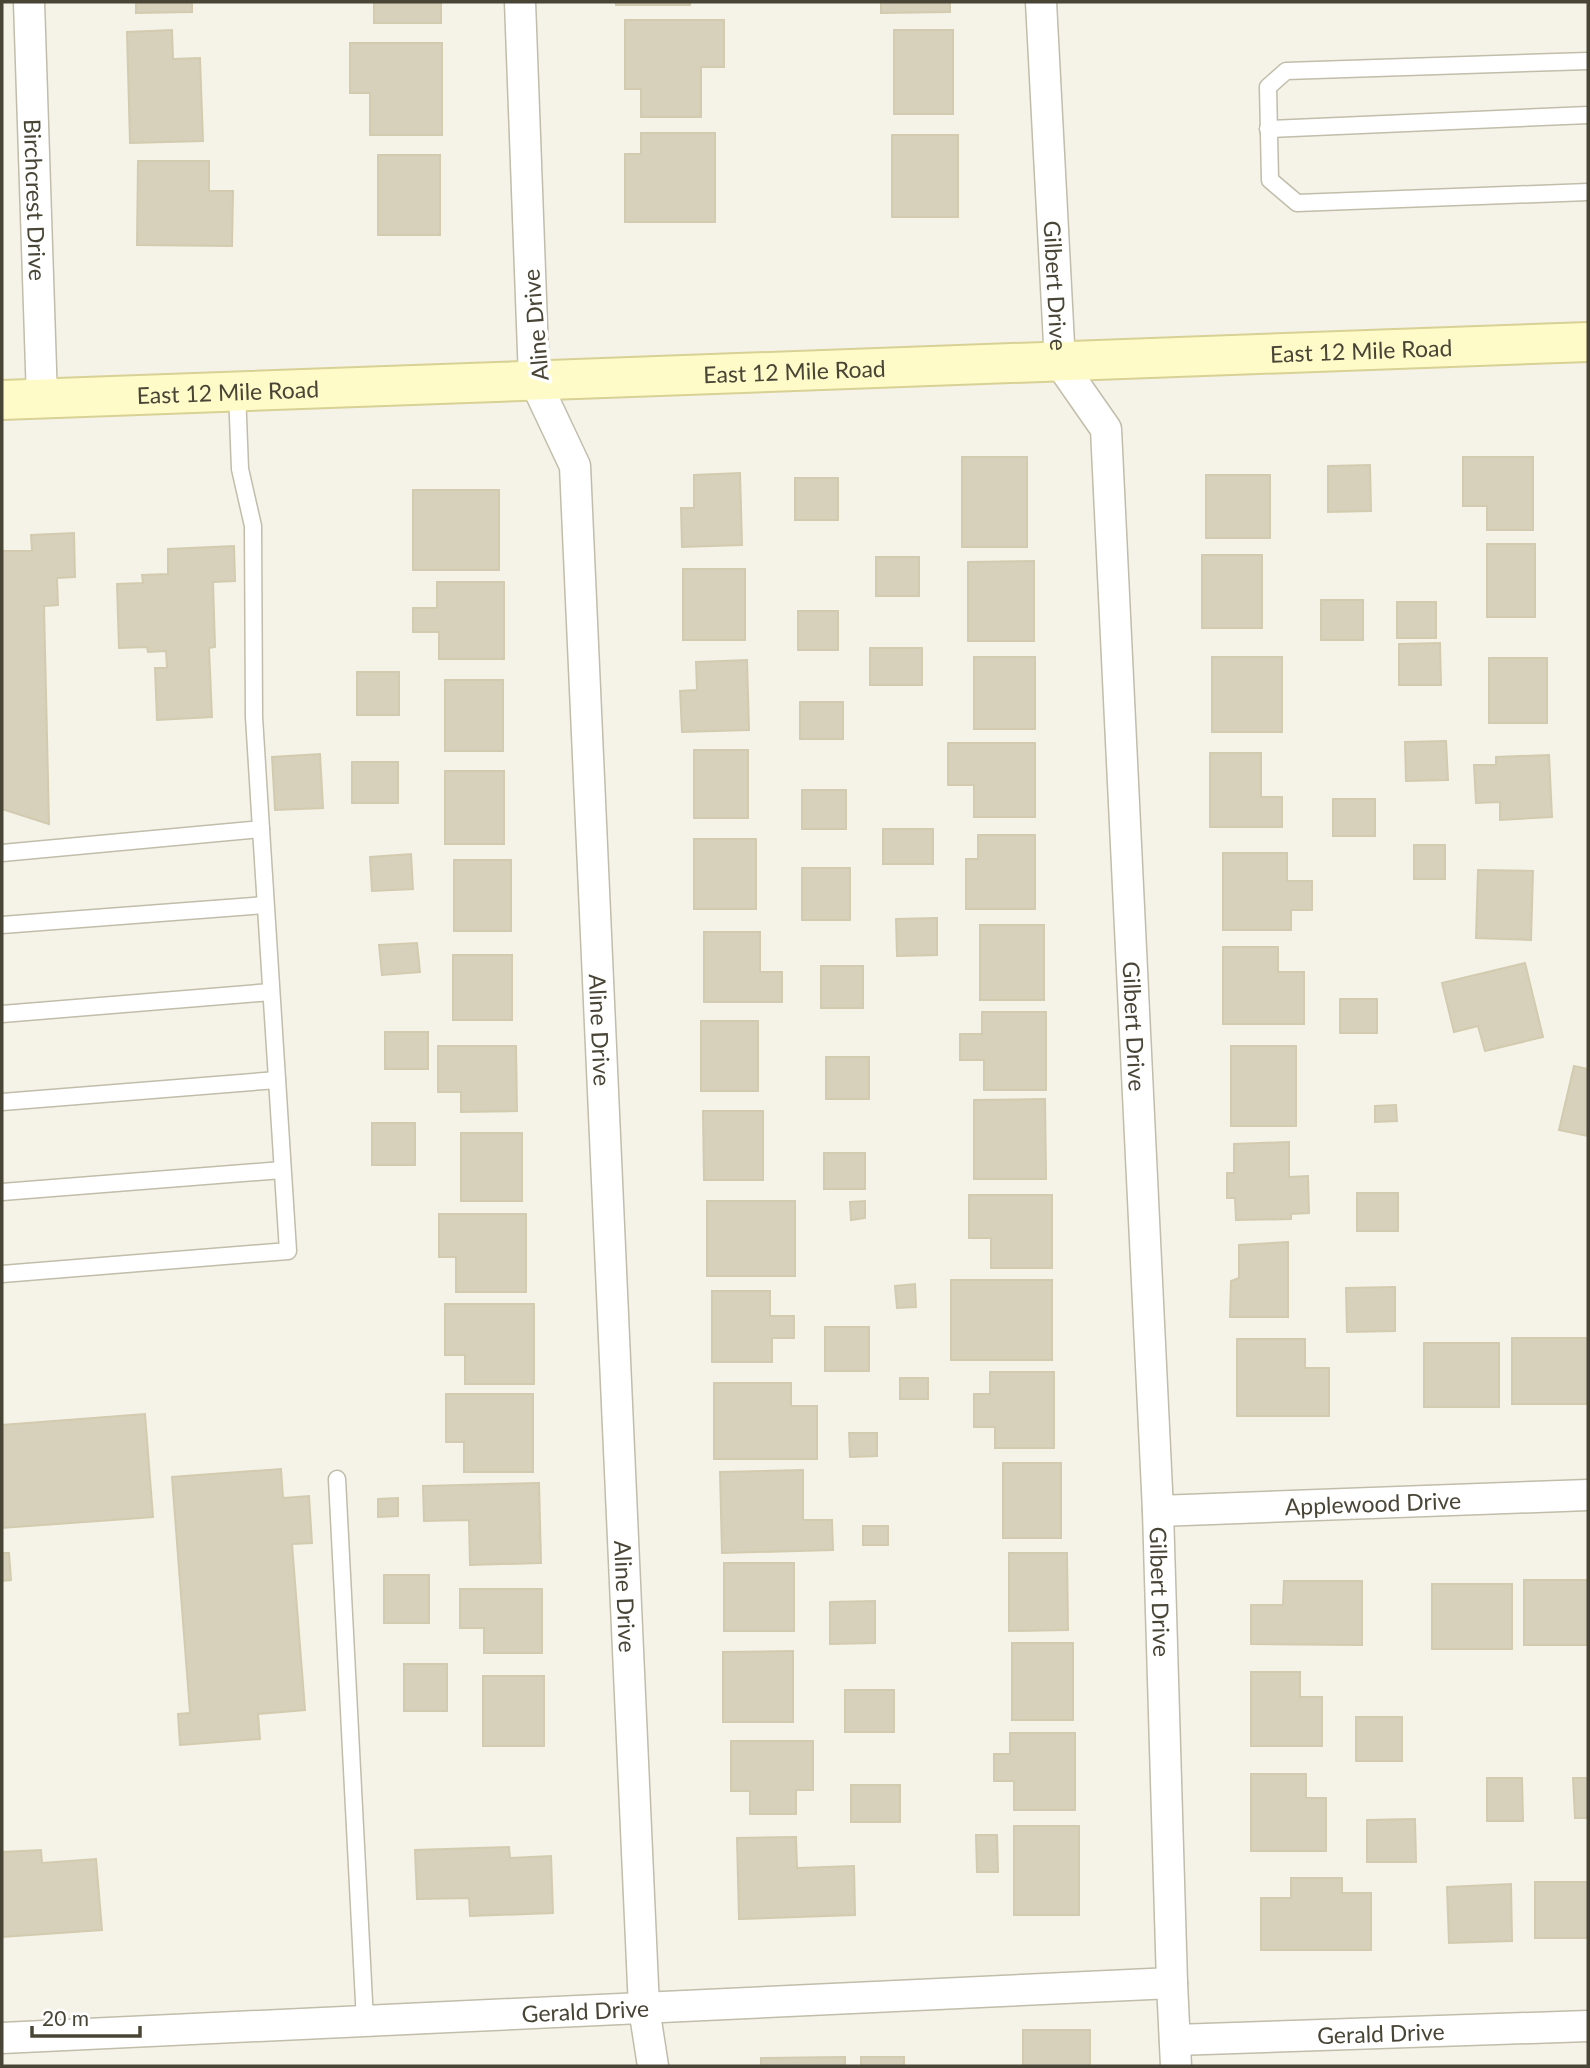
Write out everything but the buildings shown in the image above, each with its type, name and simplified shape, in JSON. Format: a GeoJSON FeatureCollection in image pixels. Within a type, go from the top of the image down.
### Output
{"type":"FeatureCollection","features":[{"type":"Feature","properties":{"kind":"main road","name":"East 12 Mile Road"},"geometry":{"type":"LineString","coordinates":[[2,400],[1588,342]]}},
{"type":"Feature","properties":{"kind":"street","name":"Birchcrest Drive"},"geometry":{"type":"LineString","coordinates":[[29,2],[42,399]]}},
{"type":"Feature","properties":{"kind":"street","name":"Aline Drive"},"geometry":{"type":"LineString","coordinates":[[520,2],[534,379],[575,466],[644,2008],[653,2066]]}},
{"type":"Feature","properties":{"kind":"street","name":"Gilbert Drive"},"geometry":{"type":"LineString","coordinates":[[1041,2],[1060,363],[1106,429],[1158,1511],[1176,2053]]}},
{"type":"Feature","properties":{"kind":"street","name":"Applewood Drive"},"geometry":{"type":"LineString","coordinates":[[1158,1511],[1588,1495]]}},
{"type":"Feature","properties":{"kind":"street","name":"Gerald Drive"},"geometry":{"type":"LineString","coordinates":[[2,2038],[1172,1983]]}},
{"type":"Feature","properties":{"kind":"street","name":"Gerald Drive"},"geometry":{"type":"LineString","coordinates":[[1176,2053],[1588,2026]]}},
{"type":"Feature","properties":{"kind":"lane"},"geometry":{"type":"LineString","coordinates":[[1588,61],[1286,71],[1268,87],[1270,180],[1297,203],[1588,192]]}},
{"type":"Feature","properties":{"kind":"lane"},"geometry":{"type":"LineString","coordinates":[[1268,129],[1588,115]]}},
{"type":"Feature","properties":{"kind":"lane"},"geometry":{"type":"LineString","coordinates":[[2,1273],[288,1251],[254,717],[253,526],[240,469],[237,391]]}},
{"type":"Feature","properties":{"kind":"lane"},"geometry":{"type":"LineString","coordinates":[[2,853],[261,829]]}},
{"type":"Feature","properties":{"kind":"lane"},"geometry":{"type":"LineString","coordinates":[[2,925],[265,905]]}},
{"type":"Feature","properties":{"kind":"lane"},"geometry":{"type":"LineString","coordinates":[[2,1014],[271,992]]}},
{"type":"Feature","properties":{"kind":"lane"},"geometry":{"type":"LineString","coordinates":[[2,1102],[277,1080]]}},
{"type":"Feature","properties":{"kind":"lane"},"geometry":{"type":"LineString","coordinates":[[2,1192],[282,1170]]}},
{"type":"Feature","properties":{"kind":"lane"},"geometry":{"type":"LineString","coordinates":[[337,1479],[365,2021]]}}]}
